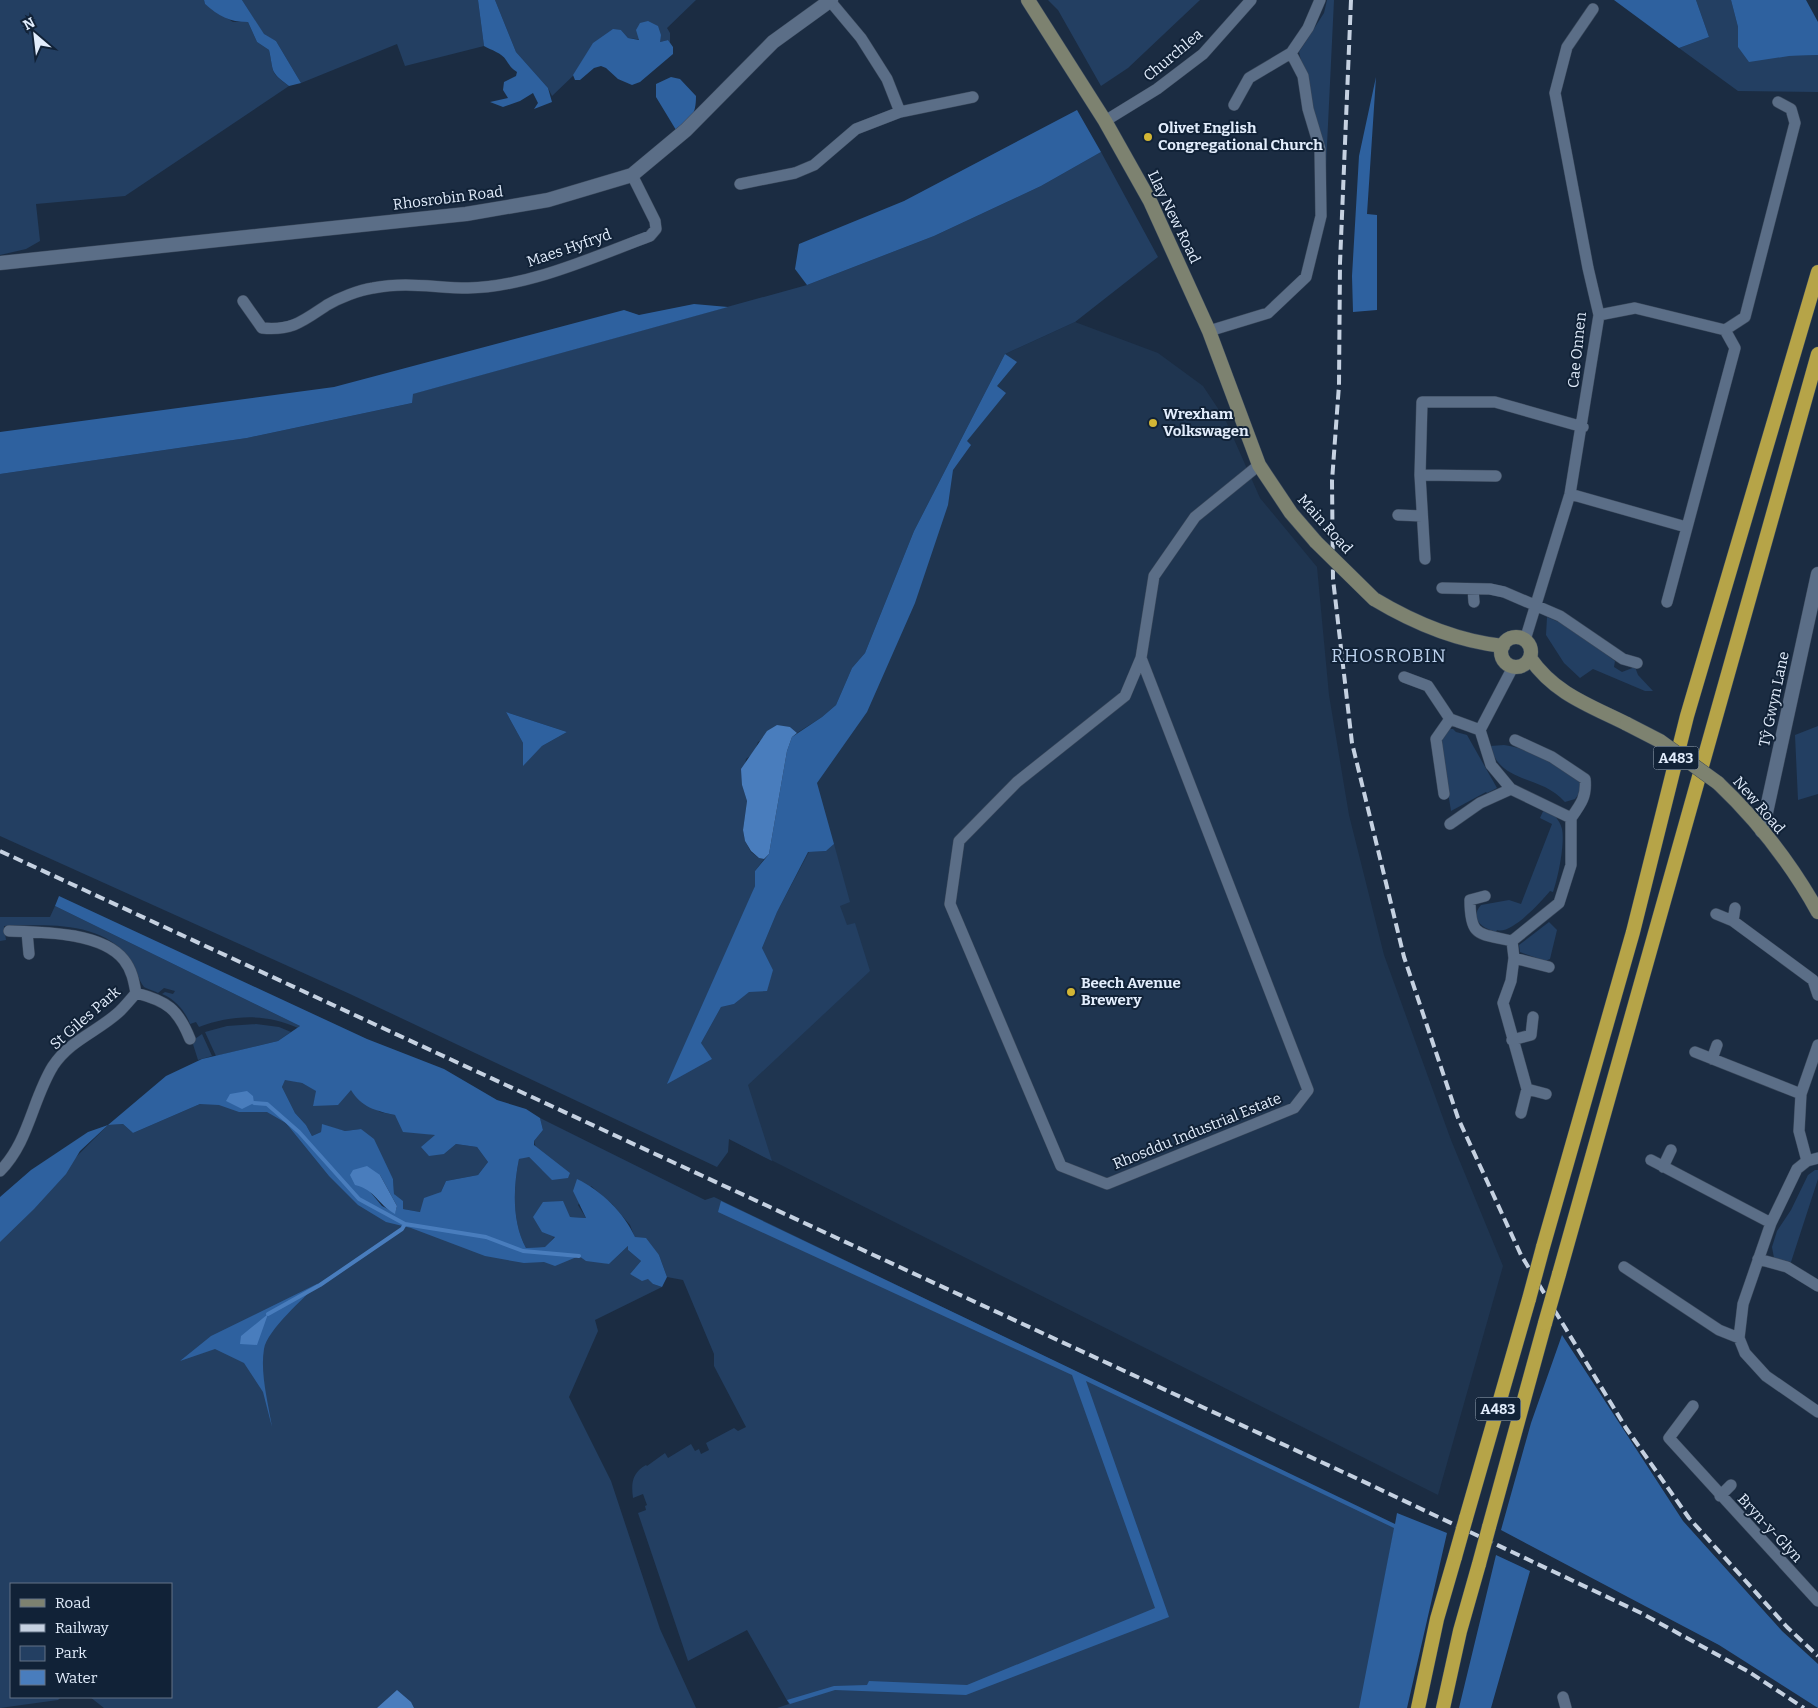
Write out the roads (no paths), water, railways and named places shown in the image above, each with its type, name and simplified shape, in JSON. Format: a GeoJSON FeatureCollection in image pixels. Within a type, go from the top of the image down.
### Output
{"type":"FeatureCollection","features":[{"type":"Feature","properties":{"kind":"highway","name":"A483"},"geometry":{"type":"LineString","coordinates":[[1418,1708],[1437,1619],[1633,932],[1687,716],[1818,272]]}},
{"type":"Feature","properties":{"kind":"highway","name":"A483"},"geometry":{"type":"LineString","coordinates":[[1443,1708],[1460,1631],[1478,1564],[1818,354]]}},
{"type":"Feature","properties":{"kind":"main road","name":"Llay New Road"},"geometry":{"type":"LineString","coordinates":[[1028,0],[1105,120],[1150,201],[1209,331],[1259,465]]}},
{"type":"Feature","properties":{"kind":"main road","name":"Main Road"},"geometry":{"type":"LineString","coordinates":[[1259,465],[1292,513],[1316,542],[1374,599],[1399,614],[1448,634],[1474,643],[1503,646]]}},
{"type":"Feature","properties":{"kind":"main road"},"geometry":{"type":"LineString","coordinates":[[1525,640],[1510,639],[1503,646],[1503,658],[1513,666],[1523,665],[1530,658]]}},
{"type":"Feature","properties":{"kind":"main road","name":"New Road"},"geometry":{"type":"LineString","coordinates":[[1525,640],[1530,648],[1530,658],[1542,676],[1559,689],[1660,741],[1718,782],[1740,804],[1762,831],[1818,912]]}},
{"type":"Feature","properties":{"kind":"street"},"geometry":{"type":"LineString","coordinates":[[830,0],[861,38],[887,79],[900,112]]}},
{"type":"Feature","properties":{"kind":"street","name":"Rhosrobin Road"},"geometry":{"type":"LineString","coordinates":[[0,263],[466,214],[548,200],[632,175],[686,130],[773,42],[830,0]]}},
{"type":"Feature","properties":{"kind":"street","name":"Churchlea"},"geometry":{"type":"LineString","coordinates":[[1105,120],[1157,90],[1203,54],[1251,0]]}},
{"type":"Feature","properties":{"kind":"street"},"geometry":{"type":"LineString","coordinates":[[1234,105],[1249,78],[1291,52],[1308,28],[1320,0]]}},
{"type":"Feature","properties":{"kind":"street","name":"Cae Onnen"},"geometry":{"type":"LineString","coordinates":[[1525,640],[1534,605],[1570,494],[1599,315],[1588,268],[1555,93],[1567,47],[1593,9]]}},
{"type":"Feature","properties":{"kind":"street"},"geometry":{"type":"LineString","coordinates":[[1209,331],[1268,313],[1306,277],[1321,216],[1320,149],[1308,109],[1303,76],[1291,52]]}},
{"type":"Feature","properties":{"kind":"street"},"geometry":{"type":"LineString","coordinates":[[740,184],[795,173],[814,165],[856,129],[900,112],[973,97]]}},
{"type":"Feature","properties":{"kind":"street"},"geometry":{"type":"LineString","coordinates":[[1599,315],[1635,308],[1725,330],[1745,317],[1795,123],[1791,109],[1778,102]]}},
{"type":"Feature","properties":{"kind":"street","name":"Maes Hyfryd"},"geometry":{"type":"LineString","coordinates":[[243,301],[250,314],[262,328],[278,330],[304,322],[329,304],[372,288],[412,283],[469,288],[534,278],[650,236],[656,229],[655,221],[632,175]]}},
{"type":"Feature","properties":{"kind":"street"},"geometry":{"type":"LineString","coordinates":[[1667,602],[1735,348],[1725,330]]}},
{"type":"Feature","properties":{"kind":"street"},"geometry":{"type":"LineString","coordinates":[[1425,560],[1420,475],[1422,402],[1495,402],[1582,427]]}},
{"type":"Feature","properties":{"kind":"street","name":"Rhosddu Industrial Estate"},"geometry":{"type":"LineString","coordinates":[[1142,658],[1308,1090],[1294,1108],[1107,1184],[1061,1166],[950,904],[959,841],[1017,782],[1125,696],[1142,658],[1154,576],[1195,517],[1259,465]]}},
{"type":"Feature","properties":{"kind":"street"},"geometry":{"type":"LineString","coordinates":[[1420,475],[1496,476]]}},
{"type":"Feature","properties":{"kind":"street"},"geometry":{"type":"LineString","coordinates":[[1570,494],[1686,527]]}},
{"type":"Feature","properties":{"kind":"street"},"geometry":{"type":"LineString","coordinates":[[1398,515],[1422,516]]}},
{"type":"Feature","properties":{"kind":"street","name":"Tŷ Gwyn Lane"},"geometry":{"type":"LineString","coordinates":[[1762,831],[1818,574]]}},
{"type":"Feature","properties":{"kind":"street"},"geometry":{"type":"LineString","coordinates":[[1442,588],[1504,592],[1560,616],[1621,662],[1637,664]]}},
{"type":"Feature","properties":{"kind":"street"},"geometry":{"type":"LineString","coordinates":[[1473,589],[1474,602]]}},
{"type":"Feature","properties":{"kind":"street"},"geometry":{"type":"LineString","coordinates":[[1513,666],[1480,730],[1491,765],[1511,788],[1571,818]]}},
{"type":"Feature","properties":{"kind":"street"},"geometry":{"type":"LineString","coordinates":[[1404,677],[1428,686],[1450,719],[1480,730]]}},
{"type":"Feature","properties":{"kind":"street"},"geometry":{"type":"LineString","coordinates":[[1444,794],[1436,739],[1450,719]]}},
{"type":"Feature","properties":{"kind":"street"},"geometry":{"type":"LineString","coordinates":[[1512,941],[1559,903],[1571,865],[1571,818],[1584,801],[1591,776],[1515,740]]}},
{"type":"Feature","properties":{"kind":"street"},"geometry":{"type":"LineString","coordinates":[[1450,824],[1480,803],[1511,788]]}},
{"type":"Feature","properties":{"kind":"street"},"geometry":{"type":"LineString","coordinates":[[1485,896],[1468,898],[1470,920],[1479,934],[1512,941]]}},
{"type":"Feature","properties":{"kind":"street"},"geometry":{"type":"LineString","coordinates":[[1733,921],[1735,908]]}},
{"type":"Feature","properties":{"kind":"street"},"geometry":{"type":"LineString","coordinates":[[1716,914],[1733,921],[1813,980],[1818,995]]}},
{"type":"Feature","properties":{"kind":"street","name":"St Giles Park"},"geometry":{"type":"LineString","coordinates":[[9,931],[43,931],[89,940],[114,951],[124,960],[133,976],[136,993]]}},
{"type":"Feature","properties":{"kind":"street"},"geometry":{"type":"LineString","coordinates":[[27,932],[29,954]]}},
{"type":"Feature","properties":{"kind":"street"},"geometry":{"type":"LineString","coordinates":[[1512,941],[1514,958],[1511,981],[1503,1003],[1527,1089],[1521,1112]]}},
{"type":"Feature","properties":{"kind":"street"},"geometry":{"type":"LineString","coordinates":[[1514,958],[1549,967]]}},
{"type":"Feature","properties":{"kind":"street","name":"St Giles Park"},"geometry":{"type":"LineString","coordinates":[[136,993],[167,1004],[181,1018],[190,1039]]}},
{"type":"Feature","properties":{"kind":"street","name":"St Giles Park"},"geometry":{"type":"LineString","coordinates":[[0,1171],[10,1161],[31,1120],[53,1067],[70,1047],[120,1011],[136,993]]}},
{"type":"Feature","properties":{"kind":"street"},"geometry":{"type":"LineString","coordinates":[[1512,1040],[1531,1035],[1533,1017]]}},
{"type":"Feature","properties":{"kind":"street"},"geometry":{"type":"LineString","coordinates":[[1712,1059],[1717,1045]]}},
{"type":"Feature","properties":{"kind":"street"},"geometry":{"type":"LineString","coordinates":[[1818,1045],[1802,1094],[1799,1131],[1812,1159],[1798,1169],[1771,1224],[1743,1304],[1739,1338],[1745,1353],[1766,1376],[1818,1412]]}},
{"type":"Feature","properties":{"kind":"street"},"geometry":{"type":"LineString","coordinates":[[1695,1052],[1802,1094]]}},
{"type":"Feature","properties":{"kind":"street"},"geometry":{"type":"LineString","coordinates":[[1527,1089],[1546,1094]]}},
{"type":"Feature","properties":{"kind":"street"},"geometry":{"type":"LineString","coordinates":[[1663,1167],[1671,1150]]}},
{"type":"Feature","properties":{"kind":"street"},"geometry":{"type":"LineString","coordinates":[[1651,1160],[1771,1224]]}},
{"type":"Feature","properties":{"kind":"street"},"geometry":{"type":"LineString","coordinates":[[1758,1259],[1799,1273],[1818,1286]]}},
{"type":"Feature","properties":{"kind":"street"},"geometry":{"type":"LineString","coordinates":[[1624,1267],[1719,1330],[1739,1338]]}},
{"type":"Feature","properties":{"kind":"street","name":"Bryn-y-Glyn"},"geometry":{"type":"LineString","coordinates":[[1693,1406],[1669,1438],[1818,1601]]}},
{"type":"Feature","properties":{"kind":"street","name":"Bryn-y-Glyn"},"geometry":{"type":"LineString","coordinates":[[1720,1496],[1731,1485]]}},
{"type":"Feature","properties":{"kind":"water"},"geometry":{"type":"Polygon","coordinates":[[[777,725],[790,727],[797,733],[792,737],[787,751],[769,854],[764,859],[759,858],[751,851],[745,841],[743,830],[747,801],[742,785],[741,769],[767,731],[777,725]]]}},
{"type":"Feature","properties":{"kind":"water"},"geometry":{"type":"Polygon","coordinates":[[[247,1091],[253,1096],[254,1103],[242,1109],[226,1101],[230,1094],[247,1091]]]}},
{"type":"Feature","properties":{"kind":"water"},"geometry":{"type":"Polygon","coordinates":[[[367,1166],[380,1175],[397,1206],[395,1214],[368,1190],[355,1185],[350,1175],[353,1170],[367,1166]]]}},
{"type":"Feature","properties":{"kind":"water"},"geometry":{"type":"Polygon","coordinates":[[[268,1314],[257,1345],[240,1344],[241,1336],[268,1314]]]}},
{"type":"Feature","properties":{"kind":"water"},"geometry":{"type":"Polygon","coordinates":[[[397,1690],[411,1702],[414,1708],[377,1708],[397,1690]]]}},
{"type":"Feature","properties":{"kind":"waterway"},"geometry":{"type":"LineString","coordinates":[[254,1103],[267,1104],[299,1132],[359,1199],[405,1224],[486,1237],[523,1251],[579,1256]]}},
{"type":"Feature","properties":{"kind":"waterway"},"geometry":{"type":"LineString","coordinates":[[268,1314],[320,1285],[402,1229],[405,1224]]}},
{"type":"Feature","properties":{"kind":"railway"},"geometry":{"type":"LineString","coordinates":[[1351,0],[1340,263],[1339,385],[1332,481],[1333,579],[1352,743],[1404,957],[1458,1118],[1521,1255],[1626,1428],[1689,1518],[1787,1627],[1818,1656]]}},
{"type":"Feature","properties":{"kind":"railway"},"geometry":{"type":"LineString","coordinates":[[0,851],[1358,1479],[1641,1613],[1749,1672],[1804,1708]]}},
{"type":"Feature","properties":{"kind":"place","name":"Olivet English Congregational Church"},"geometry":{"type":"Point","coordinates":[1148,137]}},
{"type":"Feature","properties":{"kind":"place","name":"Wrexham Volkswagen"},"geometry":{"type":"Point","coordinates":[1153,423]}},
{"type":"Feature","properties":{"kind":"place","name":"Beech Avenue Brewery"},"geometry":{"type":"Point","coordinates":[1071,992]}},
{"type":"Feature","properties":{"kind":"district","name":"RHOSROBIN"},"geometry":{"type":"Point","coordinates":[1389,656]}}]}
